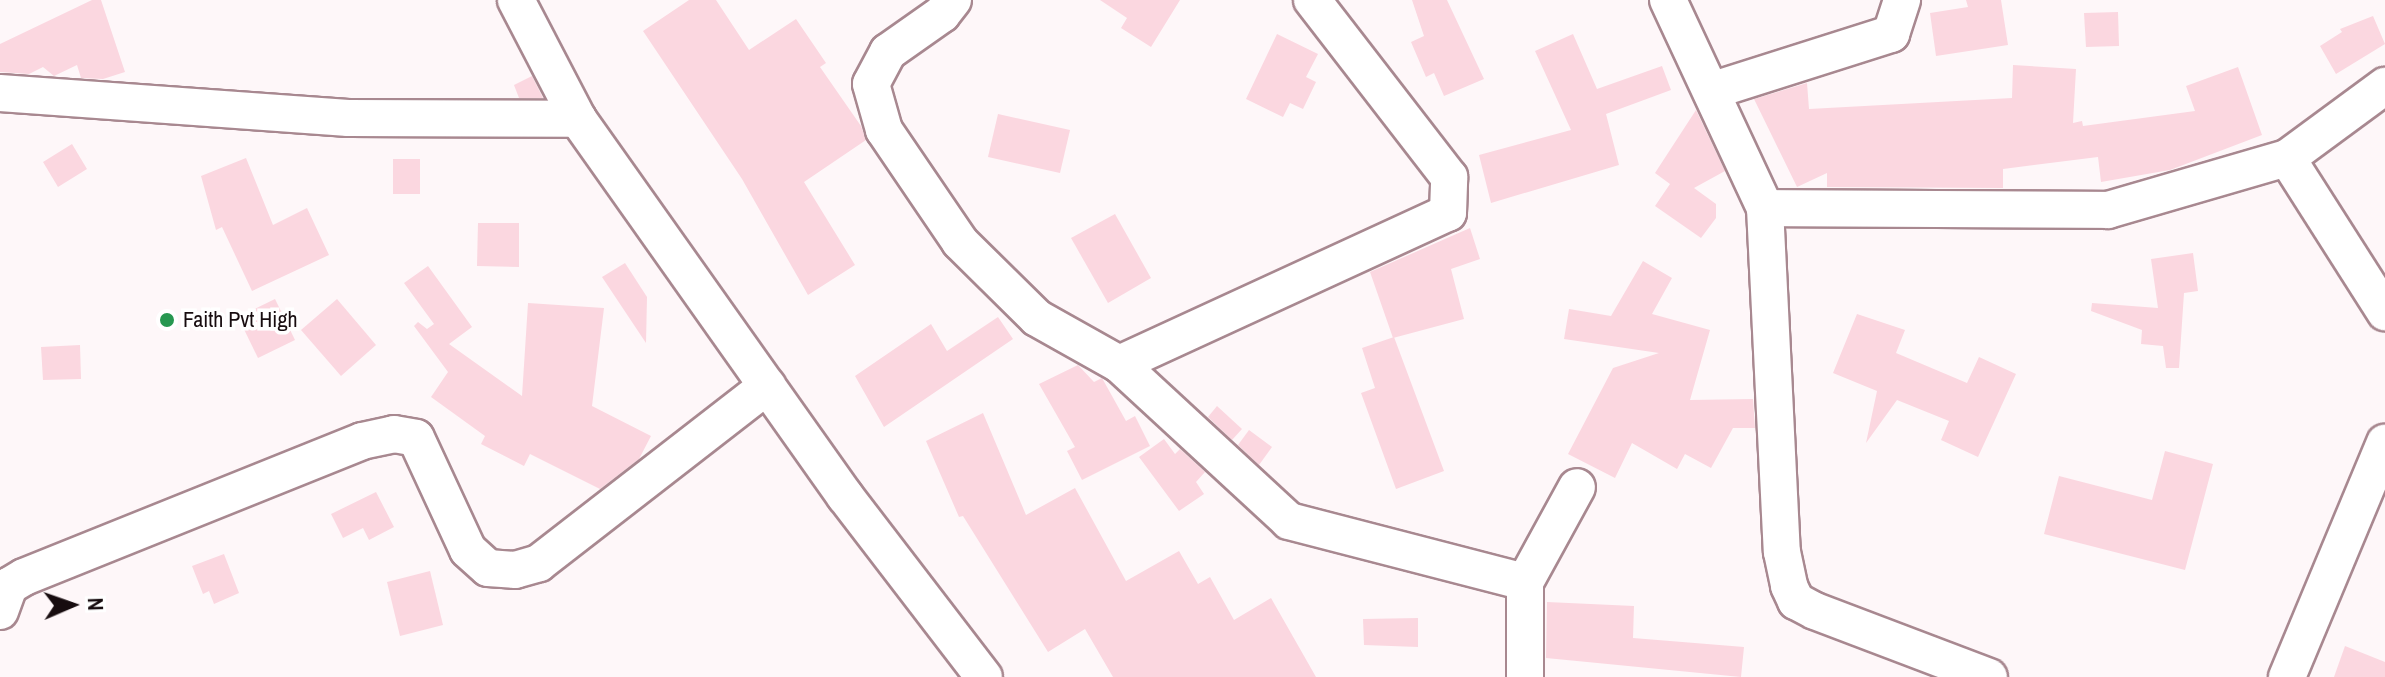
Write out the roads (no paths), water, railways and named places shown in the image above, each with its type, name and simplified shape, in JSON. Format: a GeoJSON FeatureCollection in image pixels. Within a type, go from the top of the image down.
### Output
{"type":"FeatureCollection","features":[{"type":"Feature","properties":{"kind":"street"},"geometry":{"type":"LineString","coordinates":[[516,0],[578,119],[767,386],[984,677]]}},
{"type":"Feature","properties":{"kind":"street"},"geometry":{"type":"LineString","coordinates":[[953,0],[942,14],[888,52],[877,66],[871,84],[884,130],[960,242],[1037,318],[1119,364],[1289,521],[1525,582]]}},
{"type":"Feature","properties":{"kind":"street"},"geometry":{"type":"LineString","coordinates":[[1119,364],[1448,213],[1449,177],[1312,0]]}},
{"type":"Feature","properties":{"kind":"street"},"geometry":{"type":"LineString","coordinates":[[1668,0],[1714,90],[1765,208],[1782,552],[1789,586],[1796,601],[1989,677]]}},
{"type":"Feature","properties":{"kind":"street"},"geometry":{"type":"LineString","coordinates":[[1714,90],[1891,34],[1902,0]]}},
{"type":"Feature","properties":{"kind":"street"},"geometry":{"type":"LineString","coordinates":[[1765,208],[2108,210],[2287,158],[2385,86]]}},
{"type":"Feature","properties":{"kind":"street"},"geometry":{"type":"LineString","coordinates":[[0,93],[348,118],[578,119]]}},
{"type":"Feature","properties":{"kind":"street"},"geometry":{"type":"LineString","coordinates":[[2287,158],[2385,312]]}},
{"type":"Feature","properties":{"kind":"street"},"geometry":{"type":"LineString","coordinates":[[0,611],[9,586],[24,577],[362,441],[394,434],[416,438],[468,550],[488,568],[515,570],[539,563],[767,386]]}},
{"type":"Feature","properties":{"kind":"street"},"geometry":{"type":"LineString","coordinates":[[2287,677],[2385,443]]}},
{"type":"Feature","properties":{"kind":"street"},"geometry":{"type":"LineString","coordinates":[[1525,677],[1525,582],[1577,487]]}},
{"type":"Feature","properties":{"kind":"place","name":"Faith Pvt High"},"geometry":{"type":"Point","coordinates":[167,320]}}]}
